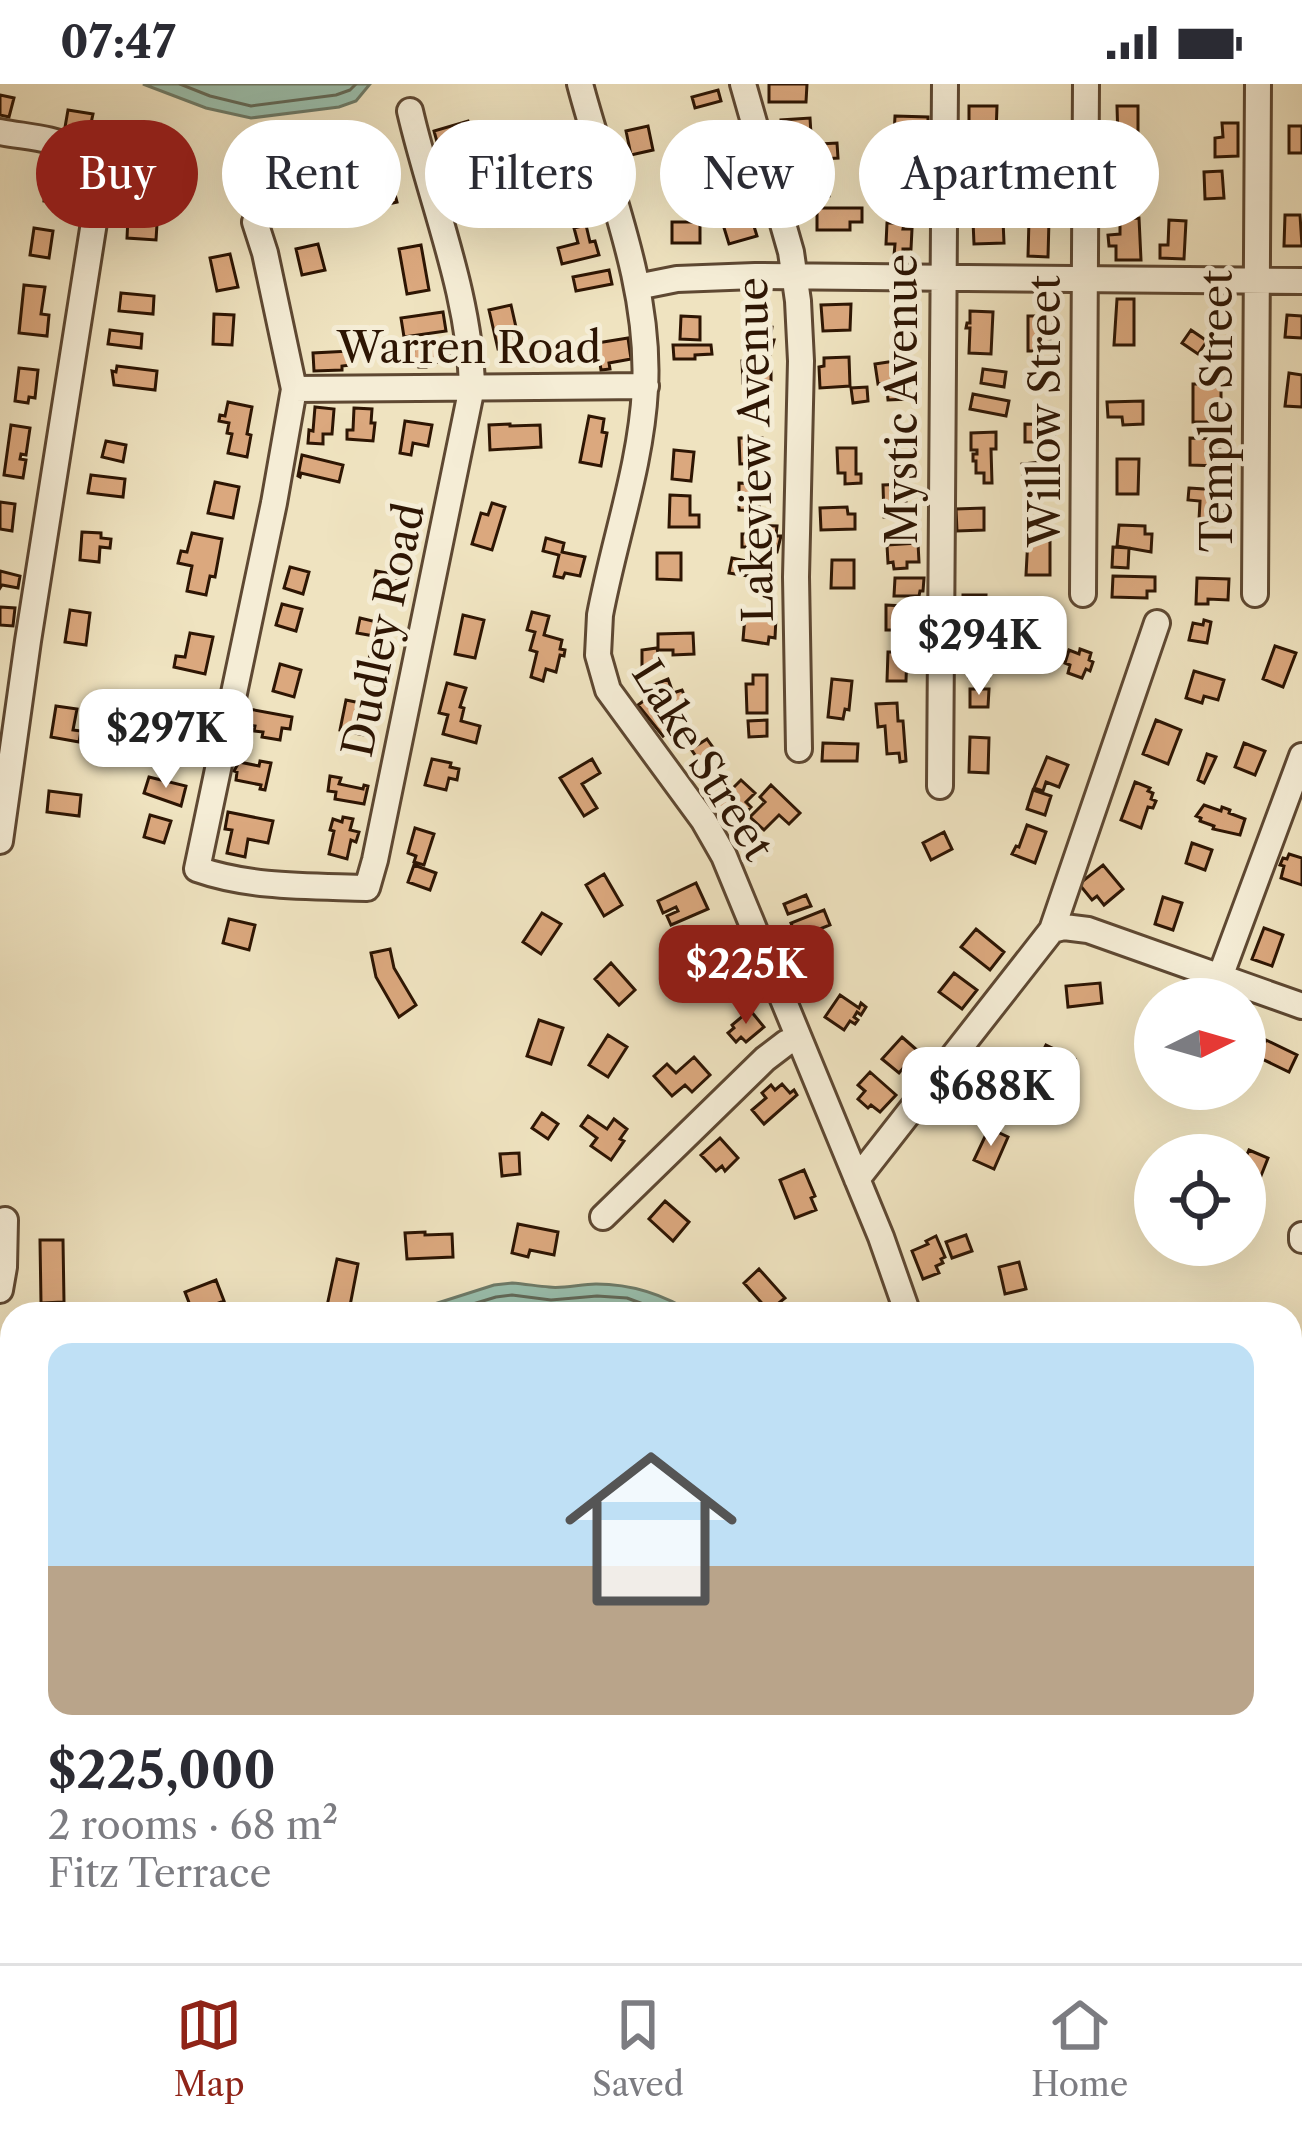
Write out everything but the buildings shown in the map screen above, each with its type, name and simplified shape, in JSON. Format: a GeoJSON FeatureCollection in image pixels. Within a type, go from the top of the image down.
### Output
{"type":"FeatureCollection","features":[{"type":"Feature","properties":{"kind":"street","name":"Lake Street"},"geometry":{"type":"LineString","coordinates":[[580,84],[644,327],[646,386],[636,458],[597,636],[602,673],[616,705],[715,838],[904,1302]]}},
{"type":"Feature","properties":{"kind":"street","name":"Lakeview Avenue"},"geometry":{"type":"LineString","coordinates":[[743,84],[796,277],[801,361],[796,577],[799,749]]}},
{"type":"Feature","properties":{"kind":"street","name":"Mystic Avenue"},"geometry":{"type":"LineString","coordinates":[[940,786],[945,84]]}},
{"type":"Feature","properties":{"kind":"street","name":"Willow Street"},"geometry":{"type":"LineString","coordinates":[[1083,594],[1086,84]]}},
{"type":"Feature","properties":{"kind":"street","name":"Temple Street"},"geometry":{"type":"LineString","coordinates":[[1255,595],[1258,84]]}},
{"type":"Feature","properties":{"kind":"street","name":"Dudley Road"},"geometry":{"type":"LineString","coordinates":[[294,388],[197,869],[252,882],[367,888],[472,387],[458,292],[410,111]]}},
{"type":"Feature","properties":{"kind":"street"},"geometry":{"type":"LineString","coordinates":[[0,132],[67,146],[82,154],[97,183],[98,205],[0,841]]}},
{"type":"Feature","properties":{"kind":"street"},"geometry":{"type":"LineString","coordinates":[[257,228],[294,388]]}},
{"type":"Feature","properties":{"kind":"street"},"geometry":{"type":"LineString","coordinates":[[637,287],[677,279],[796,277],[1302,281]]}},
{"type":"Feature","properties":{"kind":"street","name":"Warren Road"},"geometry":{"type":"LineString","coordinates":[[294,388],[646,386]]}},
{"type":"Feature","properties":{"kind":"street"},"geometry":{"type":"LineString","coordinates":[[857,1179],[1052,931],[1157,623]]}},
{"type":"Feature","properties":{"kind":"street"},"geometry":{"type":"LineString","coordinates":[[1220,977],[1302,756]]}},
{"type":"Feature","properties":{"kind":"street"},"geometry":{"type":"LineString","coordinates":[[1052,931],[1064,927],[1088,930],[1302,1006]]}},
{"type":"Feature","properties":{"kind":"street"},"geometry":{"type":"LineString","coordinates":[[603,1217],[764,1059],[800,1038]]}},
{"type":"Feature","properties":{"kind":"street"},"geometry":{"type":"LineString","coordinates":[[0,1290],[5,1220]]}},
{"type":"Feature","properties":{"kind":"water"},"geometry":{"type":"Polygon","coordinates":[[[143,84],[370,84],[356,101],[339,107],[251,118],[206,108],[143,84]]]}},
{"type":"Feature","properties":{"kind":"water"},"geometry":{"type":"Polygon","coordinates":[[[494,1285],[622,1286],[671,1302],[441,1302],[494,1285]]]}}]}
